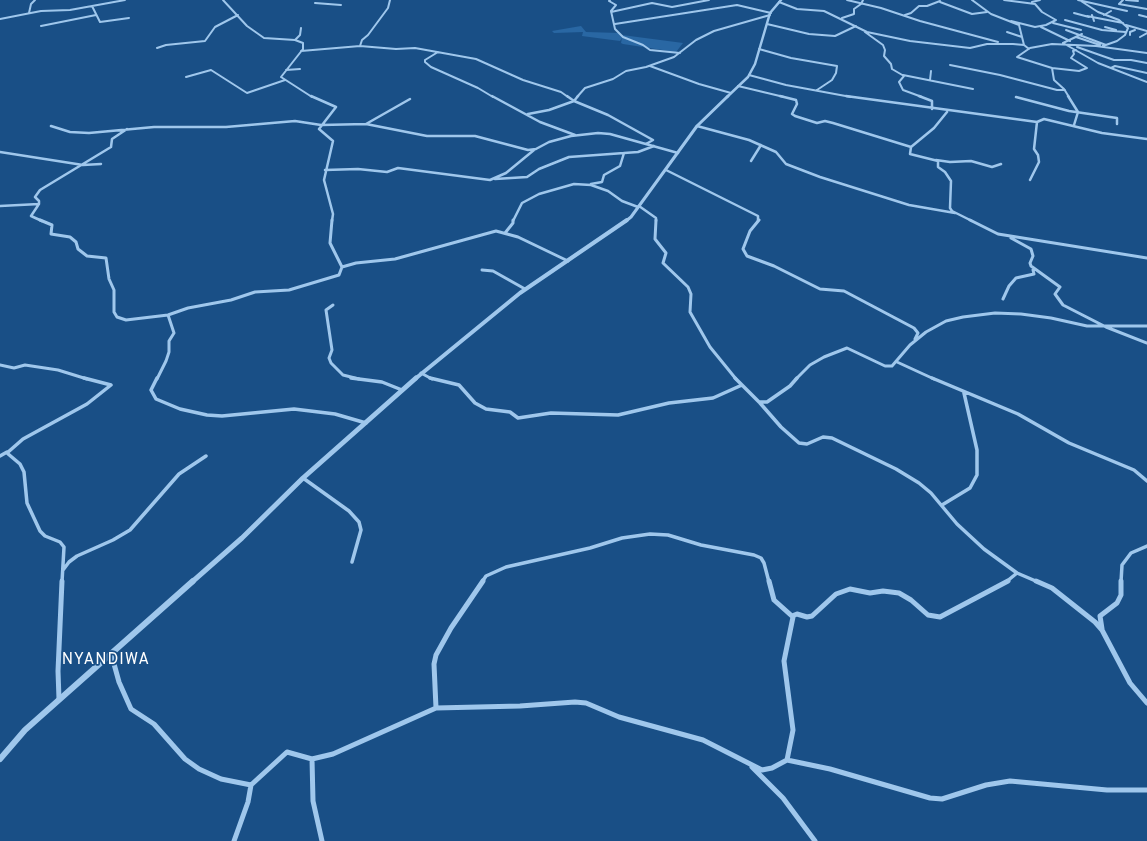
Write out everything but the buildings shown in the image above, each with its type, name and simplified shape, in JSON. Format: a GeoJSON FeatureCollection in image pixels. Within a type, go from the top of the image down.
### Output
{"type":"FeatureCollection","features":[{"type":"Feature","properties":{"kind":"street"},"geometry":{"type":"LineString","coordinates":[[28,13],[31,4],[35,0]]}},
{"type":"Feature","properties":{"kind":"street"},"geometry":{"type":"LineString","coordinates":[[0,19],[28,13],[92,6],[125,0]]}},
{"type":"Feature","properties":{"kind":"street"},"geometry":{"type":"LineString","coordinates":[[39,204],[31,216],[52,224],[51,234],[70,237],[74,240],[82,253],[87,256],[106,258],[109,279],[114,290],[114,312],[117,317],[126,320],[168,315],[255,292],[282,292],[296,289],[337,276],[342,271],[342,266],[332,252],[330,243],[333,214],[324,186],[325,170],[333,141],[319,129],[334,111],[335,106],[312,97],[285,80],[281,75],[300,52],[304,44],[295,40],[264,38],[247,26],[223,0]]}},
{"type":"Feature","properties":{"kind":"street"},"geometry":{"type":"LineString","coordinates":[[318,0],[315,3],[341,4]]}},
{"type":"Feature","properties":{"kind":"street"},"geometry":{"type":"LineString","coordinates":[[360,46],[362,40],[368,35],[388,8],[390,0]]}},
{"type":"Feature","properties":{"kind":"street"},"geometry":{"type":"LineString","coordinates":[[610,0],[609,1],[616,5],[611,12]]}},
{"type":"Feature","properties":{"kind":"street"},"geometry":{"type":"LineString","coordinates":[[611,12],[653,3],[666,7],[674,7],[709,0]]}},
{"type":"Feature","properties":{"kind":"street"},"geometry":{"type":"LineString","coordinates":[[847,0],[881,8],[1002,44]]}},
{"type":"Feature","properties":{"kind":"street"},"geometry":{"type":"LineString","coordinates":[[842,18],[854,14],[854,9],[861,4],[863,0]]}},
{"type":"Feature","properties":{"kind":"street"},"geometry":{"type":"LineString","coordinates":[[973,0],[979,0]]}},
{"type":"Feature","properties":{"kind":"street"},"geometry":{"type":"LineString","coordinates":[[973,0],[988,12],[1011,21],[1028,26],[1053,26]]}},
{"type":"Feature","properties":{"kind":"street"},"geometry":{"type":"LineString","coordinates":[[1004,0],[1030,2],[1036,4],[1042,12],[1056,20],[1053,22]]}},
{"type":"Feature","properties":{"kind":"street"},"geometry":{"type":"LineString","coordinates":[[1030,2],[1040,0]]}},
{"type":"Feature","properties":{"kind":"street"},"geometry":{"type":"LineString","coordinates":[[1079,0],[1127,11]]}},
{"type":"Feature","properties":{"kind":"street"},"geometry":{"type":"LineString","coordinates":[[1079,0],[1099,13],[1117,19],[1128,30],[1134,31],[1130,32],[1130,35]]}},
{"type":"Feature","properties":{"kind":"street"},"geometry":{"type":"LineString","coordinates":[[1123,0],[1119,4],[1147,9]]}},
{"type":"Feature","properties":{"kind":"street"},"geometry":{"type":"LineString","coordinates":[[1126,0],[1138,2]]}},
{"type":"Feature","properties":{"kind":"street"},"geometry":{"type":"LineString","coordinates":[[0,759],[25,730],[110,653],[242,538],[303,478],[421,373],[464,336],[525,289],[617,228],[639,207],[697,126],[749,75],[755,64],[770,14],[780,1],[797,9],[822,11],[842,18],[865,31],[884,46],[884,56],[891,64],[892,69],[901,75],[954,84],[973,89]]}},
{"type":"Feature","properties":{"kind":"street"},"geometry":{"type":"LineString","coordinates":[[904,16],[911,13],[919,6],[939,1],[972,14],[988,12]]}},
{"type":"Feature","properties":{"kind":"street"},"geometry":{"type":"LineString","coordinates":[[615,24],[738,5],[770,14]]}},
{"type":"Feature","properties":{"kind":"street"},"geometry":{"type":"LineString","coordinates":[[92,6],[100,22],[129,18]]}},
{"type":"Feature","properties":{"kind":"street"},"geometry":{"type":"LineString","coordinates":[[1104,15],[1111,11]]}},
{"type":"Feature","properties":{"kind":"street"},"geometry":{"type":"LineString","coordinates":[[611,12],[615,29],[623,37],[644,45],[648,49],[680,53]]}},
{"type":"Feature","properties":{"kind":"street"},"geometry":{"type":"LineString","coordinates":[[1074,13],[1123,24],[1147,32]]}},
{"type":"Feature","properties":{"kind":"street"},"geometry":{"type":"LineString","coordinates":[[1093,17],[1092,15],[1099,13]]}},
{"type":"Feature","properties":{"kind":"street"},"geometry":{"type":"LineString","coordinates":[[528,114],[549,110],[574,100],[586,88],[613,79],[628,70],[650,66],[674,57],[692,43],[712,32],[770,14]]}},
{"type":"Feature","properties":{"kind":"street"},"geometry":{"type":"LineString","coordinates":[[41,26],[96,15]]}},
{"type":"Feature","properties":{"kind":"street"},"geometry":{"type":"LineString","coordinates":[[157,48],[166,45],[204,41],[215,27],[238,15]]}},
{"type":"Feature","properties":{"kind":"street"},"geometry":{"type":"LineString","coordinates":[[1138,15],[1147,17]]}},
{"type":"Feature","properties":{"kind":"street"},"geometry":{"type":"LineString","coordinates":[[1093,17],[1094,21]]}},
{"type":"Feature","properties":{"kind":"street"},"geometry":{"type":"LineString","coordinates":[[1065,20],[1102,30],[1125,32]]}},
{"type":"Feature","properties":{"kind":"street"},"geometry":{"type":"LineString","coordinates":[[1011,21],[1020,26],[1024,45]]}},
{"type":"Feature","properties":{"kind":"street"},"geometry":{"type":"LineString","coordinates":[[1047,25],[1053,22],[1081,30]]}},
{"type":"Feature","properties":{"kind":"street"},"geometry":{"type":"LineString","coordinates":[[767,24],[809,34],[835,36],[856,26]]}},
{"type":"Feature","properties":{"kind":"street"},"geometry":{"type":"LineString","coordinates":[[1040,26],[1051,30],[1070,41]]}},
{"type":"Feature","properties":{"kind":"street"},"geometry":{"type":"LineString","coordinates":[[295,40],[300,35],[301,28]]}},
{"type":"Feature","properties":{"kind":"street"},"geometry":{"type":"LineString","coordinates":[[1105,28],[1125,32]]}},
{"type":"Feature","properties":{"kind":"street"},"geometry":{"type":"LineString","coordinates":[[1066,30],[1082,34],[1107,45]]}},
{"type":"Feature","properties":{"kind":"street"},"geometry":{"type":"LineString","coordinates":[[1095,43],[1102,46],[1107,45],[1117,41],[1125,35],[1125,32],[1128,30]]}},
{"type":"Feature","properties":{"kind":"street"},"geometry":{"type":"LineString","coordinates":[[865,31],[938,46],[970,48],[985,44],[1002,44],[1024,45],[1029,49]]}},
{"type":"Feature","properties":{"kind":"street"},"geometry":{"type":"LineString","coordinates":[[1006,32],[1022,37]]}},
{"type":"Feature","properties":{"kind":"street"},"geometry":{"type":"LineString","coordinates":[[1140,37],[1147,32]]}},
{"type":"Feature","properties":{"kind":"street"},"geometry":{"type":"LineString","coordinates":[[1064,45],[1064,43],[1082,34]]}},
{"type":"Feature","properties":{"kind":"street"},"geometry":{"type":"LineString","coordinates":[[1067,36],[1095,43],[1126,48]]}},
{"type":"Feature","properties":{"kind":"street"},"geometry":{"type":"LineString","coordinates":[[1076,50],[1073,51],[1074,54],[1071,58],[1086,68],[1079,71],[1052,68],[1017,58],[1020,54],[1029,49],[1050,44],[1102,46],[1147,53]]}},
{"type":"Feature","properties":{"kind":"street"},"geometry":{"type":"LineString","coordinates":[[1064,45],[1111,68],[1147,82]]}},
{"type":"Feature","properties":{"kind":"street"},"geometry":{"type":"LineString","coordinates":[[1069,45],[1114,60],[1132,60],[1147,63]]}},
{"type":"Feature","properties":{"kind":"street"},"geometry":{"type":"LineString","coordinates":[[300,52],[360,46],[396,49],[415,48],[479,60],[523,80],[561,92],[574,100],[608,115],[650,137],[652,142],[646,144]]}},
{"type":"Feature","properties":{"kind":"street"},"geometry":{"type":"LineString","coordinates":[[759,49],[791,58],[837,66],[836,73],[832,80],[817,90]]}},
{"type":"Feature","properties":{"kind":"street"},"geometry":{"type":"LineString","coordinates":[[439,52],[425,60],[430,68],[478,88],[505,104],[528,114],[540,122],[576,135]]}},
{"type":"Feature","properties":{"kind":"street"},"geometry":{"type":"LineString","coordinates":[[950,65],[1000,75],[1057,90],[1065,90]]}},
{"type":"Feature","properties":{"kind":"street"},"geometry":{"type":"LineString","coordinates":[[650,66],[699,84],[731,93]]}},
{"type":"Feature","properties":{"kind":"street"},"geometry":{"type":"LineString","coordinates":[[1111,68],[1115,66],[1147,73]]}},
{"type":"Feature","properties":{"kind":"street"},"geometry":{"type":"LineString","coordinates":[[1052,68],[1054,80],[1065,90],[1078,112],[1074,125]]}},
{"type":"Feature","properties":{"kind":"street"},"geometry":{"type":"LineString","coordinates":[[286,70],[300,69]]}},
{"type":"Feature","properties":{"kind":"street"},"geometry":{"type":"LineString","coordinates":[[186,77],[211,70],[247,93],[285,80]]}},
{"type":"Feature","properties":{"kind":"street"},"geometry":{"type":"LineString","coordinates":[[930,80],[931,71]]}},
{"type":"Feature","properties":{"kind":"street"},"geometry":{"type":"LineString","coordinates":[[749,75],[861,99],[947,112],[1037,122],[1044,119],[1074,125],[1102,133],[1147,139]]}},
{"type":"Feature","properties":{"kind":"street"},"geometry":{"type":"LineString","coordinates":[[901,75],[904,76],[899,82],[902,89],[932,101],[931,108],[933,110]]}},
{"type":"Feature","properties":{"kind":"street"},"geometry":{"type":"LineString","coordinates":[[738,86],[796,100],[797,104],[792,114],[795,116],[817,123],[825,121],[833,122],[911,147]]}},
{"type":"Feature","properties":{"kind":"street"},"geometry":{"type":"LineString","coordinates":[[1016,97],[1078,112],[1117,118],[1117,124]]}},
{"type":"Feature","properties":{"kind":"street"},"geometry":{"type":"LineString","coordinates":[[366,124],[410,99]]}},
{"type":"Feature","properties":{"kind":"street"},"geometry":{"type":"LineString","coordinates":[[947,112],[934,128],[911,147],[910,154],[950,162],[971,161],[992,167],[1001,164]]}},
{"type":"Feature","properties":{"kind":"street"},"geometry":{"type":"LineString","coordinates":[[51,126],[75,132],[170,127],[226,127],[291,121],[321,125],[366,124],[427,136],[461,135],[479,137],[528,150],[536,149]]}},
{"type":"Feature","properties":{"kind":"street"},"geometry":{"type":"LineString","coordinates":[[1030,180],[1039,162],[1038,155],[1034,150],[1037,122]]}},
{"type":"Feature","properties":{"kind":"street"},"geometry":{"type":"LineString","coordinates":[[697,126],[743,138],[761,145],[777,153],[786,164],[820,177],[904,204],[956,213]]}},
{"type":"Feature","properties":{"kind":"street"},"geometry":{"type":"LineString","coordinates":[[39,204],[39,201],[34,197],[38,191],[110,148],[112,139],[129,129]]}},
{"type":"Feature","properties":{"kind":"street"},"geometry":{"type":"LineString","coordinates":[[490,180],[506,173],[536,149],[549,142],[576,135],[605,134],[678,152]]}},
{"type":"Feature","properties":{"kind":"street"},"geometry":{"type":"LineString","coordinates":[[751,161],[754,152],[761,145]]}},
{"type":"Feature","properties":{"kind":"street"},"geometry":{"type":"LineString","coordinates":[[325,170],[358,169],[387,172],[398,168],[490,180],[527,178],[539,169],[569,157],[639,152],[654,146]]}},
{"type":"Feature","properties":{"kind":"street"},"geometry":{"type":"LineString","coordinates":[[0,152],[82,165],[101,164]]}},
{"type":"Feature","properties":{"kind":"street"},"geometry":{"type":"LineString","coordinates":[[505,233],[513,223],[513,218],[519,210],[520,204],[532,197],[574,184],[602,182],[604,175],[620,166],[624,153]]}},
{"type":"Feature","properties":{"kind":"street"},"geometry":{"type":"LineString","coordinates":[[934,159],[938,161],[938,167],[946,173],[951,181],[950,208],[956,213],[990,231],[1019,241]]}},
{"type":"Feature","properties":{"kind":"street"},"geometry":{"type":"LineString","coordinates":[[666,170],[758,216],[758,220],[750,231],[743,249],[747,256],[774,266],[820,289],[844,291],[914,328],[918,333],[915,340],[892,366],[885,366],[858,352],[844,348],[810,365],[801,376],[776,398],[764,403],[759,402]]}},
{"type":"Feature","properties":{"kind":"street"},"geometry":{"type":"LineString","coordinates":[[590,184],[612,192],[622,201],[639,207],[656,218],[655,240],[666,253],[663,263],[688,287],[691,294],[690,312],[710,347],[727,370],[759,402],[781,427],[799,443],[807,444],[823,437],[832,438],[902,472],[931,493],[974,540],[1018,573],[1042,583],[1058,592],[1083,611],[1102,630],[1126,677],[1147,703]]}},
{"type":"Feature","properties":{"kind":"street"},"geometry":{"type":"LineString","coordinates":[[0,206],[39,204]]}},
{"type":"Feature","properties":{"kind":"street"},"geometry":{"type":"LineString","coordinates":[[342,266],[395,259],[489,232],[505,233],[518,237],[568,261]]}},
{"type":"Feature","properties":{"kind":"street"},"geometry":{"type":"LineString","coordinates":[[1002,235],[1147,258]]}},
{"type":"Feature","properties":{"kind":"street"},"geometry":{"type":"LineString","coordinates":[[1026,238],[1015,238],[1032,251],[1032,260],[1030,263],[1034,270],[1060,287],[1055,294],[1063,305],[1106,327],[1147,343]]}},
{"type":"Feature","properties":{"kind":"street"},"geometry":{"type":"LineString","coordinates":[[482,270],[493,270],[525,289]]}},
{"type":"Feature","properties":{"kind":"street"},"geometry":{"type":"LineString","coordinates":[[1003,299],[1009,286],[1016,278],[1034,274],[1034,270]]}},
{"type":"Feature","properties":{"kind":"street"},"geometry":{"type":"LineString","coordinates":[[333,305],[326,310],[332,350],[329,358],[332,363],[343,375],[348,378],[382,382],[402,390]]}},
{"type":"Feature","properties":{"kind":"street"},"geometry":{"type":"LineString","coordinates":[[915,340],[946,321],[995,313],[1041,316],[1087,326],[1147,326]]}},
{"type":"Feature","properties":{"kind":"street"},"geometry":{"type":"LineString","coordinates":[[168,315],[174,333],[170,341],[166,361],[151,390],[156,399],[180,409],[207,416],[222,416],[294,409],[335,414],[366,423]]}},
{"type":"Feature","properties":{"kind":"street"},"geometry":{"type":"LineString","coordinates":[[897,362],[964,393],[1018,414],[1069,443],[1134,470],[1147,481]]}},
{"type":"Feature","properties":{"kind":"street"},"geometry":{"type":"LineString","coordinates":[[0,365],[14,368],[25,365],[58,370],[77,375],[91,381],[111,385],[87,404],[24,439],[0,456]]}},
{"type":"Feature","properties":{"kind":"street"},"geometry":{"type":"LineString","coordinates":[[421,373],[432,379],[458,386],[475,403],[486,409],[510,412],[519,418],[551,413],[618,415],[669,403],[713,398],[742,385]]}},
{"type":"Feature","properties":{"kind":"street"},"geometry":{"type":"LineString","coordinates":[[942,505],[970,488],[975,481],[977,450],[964,393]]}},
{"type":"Feature","properties":{"kind":"street"},"geometry":{"type":"LineString","coordinates":[[7,452],[8,456],[20,464],[24,472],[27,503],[40,531],[45,536],[60,542],[64,547],[58,671],[59,699]]}},
{"type":"Feature","properties":{"kind":"street"},"geometry":{"type":"LineString","coordinates":[[63,571],[69,562],[77,556],[113,540],[130,530],[179,474],[206,456]]}},
{"type":"Feature","properties":{"kind":"street"},"geometry":{"type":"LineString","coordinates":[[303,478],[349,511],[359,522],[361,530],[352,562]]}},
{"type":"Feature","properties":{"kind":"street"},"geometry":{"type":"LineString","coordinates":[[436,708],[434,664],[440,646],[486,576],[506,567],[590,548],[634,536],[668,535],[701,545],[741,552],[761,558],[764,563],[774,600],[778,606],[792,616]]}},
{"type":"Feature","properties":{"kind":"street"},"geometry":{"type":"LineString","coordinates":[[1102,630],[1100,616],[1117,603],[1121,595],[1122,565],[1132,553],[1147,546]]}},
{"type":"Feature","properties":{"kind":"street"},"geometry":{"type":"LineString","coordinates":[[792,616],[797,614],[812,616],[836,594],[850,589],[870,593],[883,591],[899,593],[911,600],[928,615],[940,617],[1012,580],[1018,573]]}},
{"type":"Feature","properties":{"kind":"street"},"geometry":{"type":"LineString","coordinates":[[787,760],[793,730],[784,661],[786,646],[792,625],[792,616]]}},
{"type":"Feature","properties":{"kind":"street"},"geometry":{"type":"LineString","coordinates":[[110,653],[119,682],[131,709],[154,724],[185,759],[199,769],[221,779],[251,785]]}},
{"type":"Feature","properties":{"kind":"street"},"geometry":{"type":"LineString","coordinates":[[234,841],[248,802],[251,785],[287,752],[312,759],[346,750],[436,708],[520,706],[575,702],[586,704],[619,717],[703,740],[748,764],[765,770],[787,760],[830,769],[918,796],[942,799],[986,785],[1010,781],[1108,790],[1147,790]]}},
{"type":"Feature","properties":{"kind":"street"},"geometry":{"type":"LineString","coordinates":[[312,759],[313,801],[322,841]]}},
{"type":"Feature","properties":{"kind":"street"},"geometry":{"type":"LineString","coordinates":[[748,764],[772,786],[815,841]]}},
{"type":"Feature","properties":{"kind":"shaded area"},"geometry":{"type":"Polygon","coordinates":[[[581,26],[586,32],[619,33],[622,35],[683,43],[676,52],[623,44],[621,43],[622,38],[620,41],[582,36],[583,32],[554,33],[552,31],[581,26]]]}},
{"type":"Feature","properties":{"kind":"district","name":"NYANDIWA"},"geometry":{"type":"Point","coordinates":[106,661]}}]}
